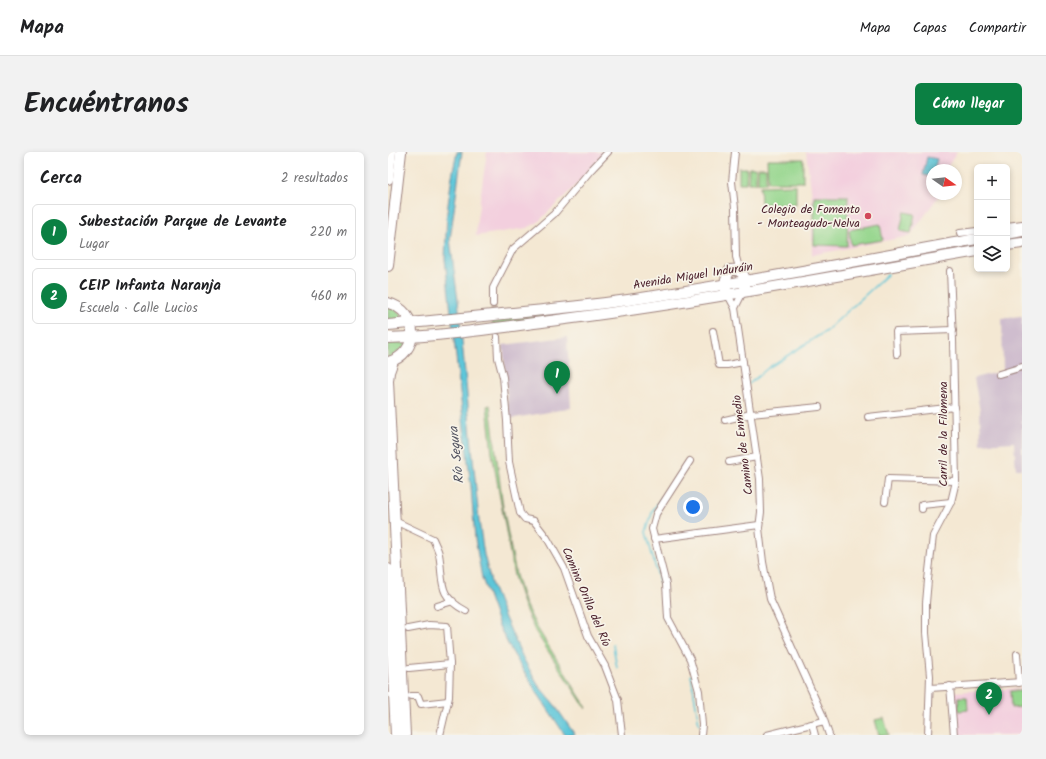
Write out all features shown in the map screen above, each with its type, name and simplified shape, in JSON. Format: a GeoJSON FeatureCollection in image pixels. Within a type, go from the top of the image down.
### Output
{"type":"FeatureCollection","features":[{"type":"Feature","properties":{"kind":"main road"},"geometry":{"type":"LineString","coordinates":[[388,266],[391,152]]}},
{"type":"Feature","properties":{"kind":"main road"},"geometry":{"type":"LineString","coordinates":[[391,177],[401,152]]}},
{"type":"Feature","properties":{"kind":"main road"},"geometry":{"type":"LineString","coordinates":[[1010,233],[1022,231]]}},
{"type":"Feature","properties":{"kind":"main road","name":"Avenida Miguel Induráin"},"geometry":{"type":"LineString","coordinates":[[388,325],[588,305],[725,285],[974,240]]}},
{"type":"Feature","properties":{"kind":"main road"},"geometry":{"type":"LineString","coordinates":[[1010,245],[1022,243]]}},
{"type":"Feature","properties":{"kind":"main road","name":"Avenida Miguel Induráin"},"geometry":{"type":"LineString","coordinates":[[388,338],[417,337],[609,314],[728,295],[974,252]]}},
{"type":"Feature","properties":{"kind":"main road"},"geometry":{"type":"LineString","coordinates":[[728,295],[725,285],[725,277],[735,270],[745,281],[744,292]]}},
{"type":"Feature","properties":{"kind":"main road"},"geometry":{"type":"LineString","coordinates":[[389,302],[402,310],[416,322],[417,337],[407,350],[391,362],[388,381],[405,735]]}},
{"type":"Feature","properties":{"kind":"main road"},"geometry":{"type":"LineString","coordinates":[[388,569],[396,735]]}},
{"type":"Feature","properties":{"kind":"street"},"geometry":{"type":"LineString","coordinates":[[493,304],[493,288],[510,253],[554,214],[608,152]]}},
{"type":"Feature","properties":{"kind":"street"},"geometry":{"type":"LineString","coordinates":[[735,152],[732,182],[735,208],[735,270]]}},
{"type":"Feature","properties":{"kind":"street"},"geometry":{"type":"LineString","coordinates":[[1010,226],[1022,224]]}},
{"type":"Feature","properties":{"kind":"street"},"geometry":{"type":"LineString","coordinates":[[960,233],[974,231]]}},
{"type":"Feature","properties":{"kind":"street"},"geometry":{"type":"LineString","coordinates":[[735,270],[736,257]]}},
{"type":"Feature","properties":{"kind":"street","name":"Carril de la Filomena"},"geometry":{"type":"LineString","coordinates":[[928,735],[930,676],[926,633],[926,603],[933,536],[951,502],[956,481],[953,330],[950,271]]}},
{"type":"Feature","properties":{"kind":"street"},"geometry":{"type":"LineString","coordinates":[[735,308],[744,292]]}},
{"type":"Feature","properties":{"kind":"street","name":"Camino de Enmedio"},"geometry":{"type":"LineString","coordinates":[[728,295],[735,308],[757,457],[761,492],[761,512],[759,525],[763,562],[770,599],[804,672],[824,721],[828,735]]}},
{"type":"Feature","properties":{"kind":"street"},"geometry":{"type":"LineString","coordinates":[[897,354],[896,332],[953,330]]}},
{"type":"Feature","properties":{"kind":"street"},"geometry":{"type":"LineString","coordinates":[[713,331],[719,365],[743,362]]}},
{"type":"Feature","properties":{"kind":"street","name":"Camino Orilla del Río"},"geometry":{"type":"LineString","coordinates":[[497,337],[498,358],[503,377],[509,462],[520,513],[524,519],[534,521],[547,538],[564,568],[588,636],[605,666],[618,700],[622,735]]}},
{"type":"Feature","properties":{"kind":"street"},"geometry":{"type":"LineString","coordinates":[[1000,374],[1022,367]]}},
{"type":"Feature","properties":{"kind":"street"},"geometry":{"type":"LineString","coordinates":[[725,420],[751,414],[819,407]]}},
{"type":"Feature","properties":{"kind":"street"},"geometry":{"type":"LineString","coordinates":[[868,417],[955,407]]}},
{"type":"Feature","properties":{"kind":"street"},"geometry":{"type":"LineString","coordinates":[[729,462],[757,457]]}},
{"type":"Feature","properties":{"kind":"street"},"geometry":{"type":"LineString","coordinates":[[690,461],[656,514],[652,529],[666,584],[668,618],[690,659],[699,691],[702,735]]}},
{"type":"Feature","properties":{"kind":"street"},"geometry":{"type":"LineString","coordinates":[[885,502],[888,479],[956,481]]}},
{"type":"Feature","properties":{"kind":"street"},"geometry":{"type":"LineString","coordinates":[[922,509],[922,505],[951,502]]}},
{"type":"Feature","properties":{"kind":"street"},"geometry":{"type":"LineString","coordinates":[[395,521],[433,539],[438,554],[442,587],[456,606],[466,611]]}},
{"type":"Feature","properties":{"kind":"street"},"geometry":{"type":"LineString","coordinates":[[654,539],[759,525]]}},
{"type":"Feature","properties":{"kind":"street"},"geometry":{"type":"LineString","coordinates":[[437,606],[453,601]]}},
{"type":"Feature","properties":{"kind":"street"},"geometry":{"type":"LineString","coordinates":[[408,629],[429,625],[447,626],[450,664],[448,701],[440,735]]}},
{"type":"Feature","properties":{"kind":"street"},"geometry":{"type":"LineString","coordinates":[[930,688],[1020,682],[1017,654]]}},
{"type":"Feature","properties":{"kind":"street"},"geometry":{"type":"LineString","coordinates":[[410,668],[450,664]]}},
{"type":"Feature","properties":{"kind":"street"},"geometry":{"type":"LineString","coordinates":[[950,686],[954,735]]}},
{"type":"Feature","properties":{"kind":"street"},"geometry":{"type":"LineString","coordinates":[[411,696],[418,696],[421,704],[448,701]]}},
{"type":"Feature","properties":{"kind":"street"},"geometry":{"type":"LineString","coordinates":[[767,735],[824,721]]}},
{"type":"Feature","properties":{"kind":"street"},"geometry":{"type":"LineString","coordinates":[[812,724],[815,735]]}},
{"type":"Feature","properties":{"kind":"shaded area"},"geometry":{"type":"Polygon","coordinates":[[[487,152],[605,152],[571,190],[537,223],[527,228],[476,236],[477,219],[487,152]]]}},
{"type":"Feature","properties":{"kind":"shaded area","name":"Colegio de Fomento - Monteagudo-Nelva"},"geometry":{"type":"Polygon","coordinates":[[[806,152],[957,152],[949,164],[926,164],[926,200],[936,200],[910,236],[812,255],[812,196],[806,152]]]}},
{"type":"Feature","properties":{"kind":"shaded area"},"geometry":{"type":"Polygon","coordinates":[[[1022,316],[1022,469],[1016,469],[1014,442],[981,444],[980,411],[974,378],[1003,371],[1002,318],[1022,316]]]}},
{"type":"Feature","properties":{"kind":"shaded area"},"geometry":{"type":"Polygon","coordinates":[[[567,337],[571,408],[509,419],[503,345],[567,337]]]}},
{"type":"Feature","properties":{"kind":"shaded area"},"geometry":{"type":"Polygon","coordinates":[[[1022,688],[1022,735],[958,735],[954,692],[1022,688]]]}},
{"type":"Feature","properties":{"kind":"green space"},"geometry":{"type":"Polygon","coordinates":[[[767,159],[803,159],[803,182],[768,182],[767,159]]]}},
{"type":"Feature","properties":{"kind":"green space"},"geometry":{"type":"Polygon","coordinates":[[[739,168],[747,168],[746,183],[739,183],[739,168]]]}},
{"type":"Feature","properties":{"kind":"green space"},"geometry":{"type":"Polygon","coordinates":[[[749,168],[756,168],[756,183],[748,183],[749,168]]]}},
{"type":"Feature","properties":{"kind":"green space"},"geometry":{"type":"Polygon","coordinates":[[[758,168],[766,168],[766,183],[758,183],[758,168]]]}},
{"type":"Feature","properties":{"kind":"green space"},"geometry":{"type":"Polygon","coordinates":[[[796,185],[796,204],[761,204],[760,186],[796,185]]]}},
{"type":"Feature","properties":{"kind":"green space"},"geometry":{"type":"Polygon","coordinates":[[[814,196],[848,196],[847,246],[814,245],[814,196]]]}},
{"type":"Feature","properties":{"kind":"green space"},"geometry":{"type":"Polygon","coordinates":[[[904,212],[915,214],[911,233],[900,231],[904,212]]]}},
{"type":"Feature","properties":{"kind":"green space"},"geometry":{"type":"Polygon","coordinates":[[[880,224],[883,240],[851,245],[849,230],[880,224]]]}},
{"type":"Feature","properties":{"kind":"green space"},"geometry":{"type":"Polygon","coordinates":[[[974,244],[974,247],[753,284],[974,244]]]}},
{"type":"Feature","properties":{"kind":"green space"},"geometry":{"type":"Polygon","coordinates":[[[723,288],[723,292],[493,325],[492,318],[723,288]]]}},
{"type":"Feature","properties":{"kind":"green space"},"geometry":{"type":"Polygon","coordinates":[[[388,306],[395,309],[404,319],[388,321],[388,306]]]}},
{"type":"Feature","properties":{"kind":"green space"},"geometry":{"type":"Polygon","coordinates":[[[388,343],[407,343],[406,346],[388,359],[388,343]]]}},
{"type":"Feature","properties":{"kind":"green space"},"geometry":{"type":"Polygon","coordinates":[[[490,405],[503,507],[516,575],[524,602],[536,626],[587,708],[586,709],[535,631],[523,604],[514,576],[492,453],[487,406],[490,405]]]}},
{"type":"Feature","properties":{"kind":"green space"},"geometry":{"type":"Polygon","coordinates":[[[1010,691],[1022,691],[1022,707],[1011,708],[1010,691]]]}},
{"type":"Feature","properties":{"kind":"green space"},"geometry":{"type":"Polygon","coordinates":[[[958,697],[967,697],[968,710],[959,711],[958,697]]]}},
{"type":"Feature","properties":{"kind":"green space"},"geometry":{"type":"Polygon","coordinates":[[[884,718],[889,735],[879,735],[875,720],[884,718]]]}},
{"type":"Feature","properties":{"kind":"water"},"geometry":{"type":"Polygon","coordinates":[[[457,152],[462,152],[450,239],[459,309],[479,521],[484,555],[492,586],[523,658],[538,685],[554,704],[575,735],[565,735],[511,650],[499,626],[482,578],[475,539],[471,487],[445,259],[447,212],[457,152]]]}},
{"type":"Feature","properties":{"kind":"water"},"geometry":{"type":"Polygon","coordinates":[[[927,157],[937,159],[936,164],[926,164],[926,176],[923,175],[927,157]]]}},
{"type":"Feature","properties":{"kind":"waterway"},"geometry":{"type":"LineString","coordinates":[[749,384],[768,368],[826,331],[888,274]]}},
{"type":"Feature","properties":{"kind":"waterway"},"geometry":{"type":"LineString","coordinates":[[666,621],[663,615],[660,584],[646,532],[653,510],[672,483]]}},
{"type":"Feature","properties":{"kind":"waterway"},"geometry":{"type":"LineString","coordinates":[[613,645],[617,668]]}},
{"type":"Feature","properties":{"kind":"waterway"},"geometry":{"type":"LineString","coordinates":[[691,675],[699,724]]}},
{"type":"Feature","properties":{"kind":"tunnel"},"geometry":{"type":"LineString","coordinates":[[493,304],[497,337]]}},
{"type":"Feature","properties":{"kind":"place","name":"Colegio de Fomento - Monteagudo-Nelva"},"geometry":{"type":"Point","coordinates":[868,216]}},
{"type":"Feature","properties":{"kind":"place","name":"Subestación Parque de Levante"},"geometry":{"type":"Point","coordinates":[557,394]}},
{"type":"Feature","properties":{"kind":"place","name":"CEIP Infanta Naranja"},"geometry":{"type":"Point","coordinates":[989,715]}},
{"type":"Feature","properties":{"kind":"water label","name":"Río Segura"},"geometry":{"type":"Point","coordinates":[457,455]}}]}
